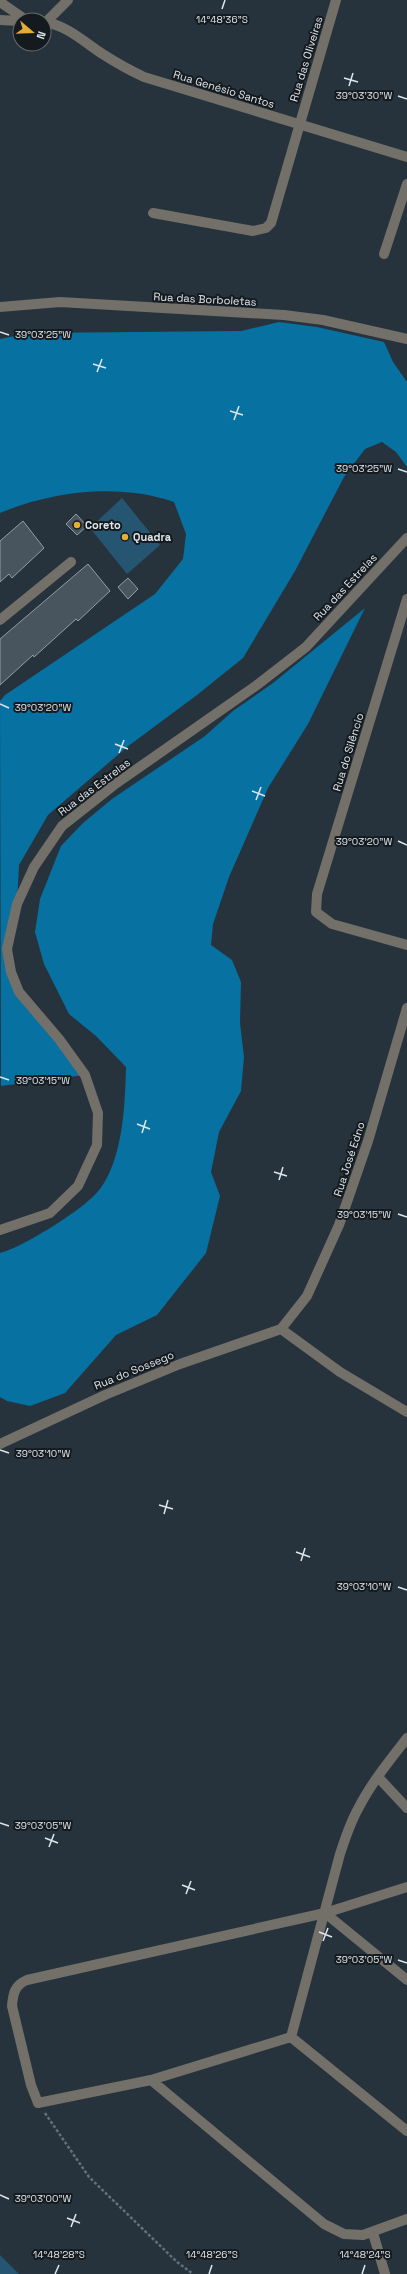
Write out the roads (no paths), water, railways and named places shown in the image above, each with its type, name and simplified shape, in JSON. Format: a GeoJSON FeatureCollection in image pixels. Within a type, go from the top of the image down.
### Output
{"type":"FeatureCollection","features":[{"type":"Feature","properties":{"kind":"street"},"geometry":{"type":"LineString","coordinates":[[52,15],[68,0]]}},
{"type":"Feature","properties":{"kind":"street","name":"Rua das Oliveiras"},"geometry":{"type":"LineString","coordinates":[[153,213],[253,230],[266,228],[271,224],[336,0]]}},
{"type":"Feature","properties":{"kind":"street"},"geometry":{"type":"LineString","coordinates":[[0,2],[14,12]]}},
{"type":"Feature","properties":{"kind":"street"},"geometry":{"type":"LineString","coordinates":[[0,20],[12,21]]}},
{"type":"Feature","properties":{"kind":"street","name":"Rua Genésio Santos"},"geometry":{"type":"LineString","coordinates":[[52,25],[73,34],[120,64],[144,77],[407,157]]}},
{"type":"Feature","properties":{"kind":"street"},"geometry":{"type":"LineString","coordinates":[[384,254],[407,184]]}},
{"type":"Feature","properties":{"kind":"street","name":"Rua das Borboletas"},"geometry":{"type":"LineString","coordinates":[[0,307],[60,302],[284,315],[324,320],[407,339]]}},
{"type":"Feature","properties":{"kind":"street","name":"Rua das Estrelas"},"geometry":{"type":"LineString","coordinates":[[0,1230],[50,1213],[78,1186],[98,1145],[98,1113],[85,1074],[59,1039],[19,992],[11,972],[8,949],[17,904],[34,867],[62,826],[114,785],[257,685],[306,647],[407,538]]}},
{"type":"Feature","properties":{"kind":"street"},"geometry":{"type":"LineString","coordinates":[[0,620],[71,562]]}},
{"type":"Feature","properties":{"kind":"street","name":"Rua do Silêncio"},"geometry":{"type":"LineString","coordinates":[[407,599],[317,894],[316,912],[332,924],[407,945]]}},
{"type":"Feature","properties":{"kind":"street","name":"Rua José Edno"},"geometry":{"type":"LineString","coordinates":[[281,1329],[307,1296],[339,1225],[368,1141],[407,1008]]}},
{"type":"Feature","properties":{"kind":"street"},"geometry":{"type":"LineString","coordinates":[[281,1329],[340,1372],[407,1412]]}},
{"type":"Feature","properties":{"kind":"street","name":"Rua do Sossego"},"geometry":{"type":"LineString","coordinates":[[0,1444],[104,1395],[180,1364],[281,1329]]}},
{"type":"Feature","properties":{"kind":"street"},"geometry":{"type":"LineString","coordinates":[[291,2037],[340,1854],[349,1830],[357,1810],[378,1777],[407,1738]]}},
{"type":"Feature","properties":{"kind":"street"},"geometry":{"type":"LineString","coordinates":[[378,1777],[407,1808]]}},
{"type":"Feature","properties":{"kind":"street"},"geometry":{"type":"LineString","coordinates":[[291,2037],[151,2080],[38,2103],[31,2085],[12,2006],[13,1993],[20,1983],[28,1980],[325,1912],[407,1887]]}},
{"type":"Feature","properties":{"kind":"street"},"geometry":{"type":"LineString","coordinates":[[325,1912],[407,1980]]}},
{"type":"Feature","properties":{"kind":"street"},"geometry":{"type":"LineString","coordinates":[[291,2037],[407,2131]]}},
{"type":"Feature","properties":{"kind":"street"},"geometry":{"type":"LineString","coordinates":[[151,2080],[324,2224],[344,2234],[363,2235],[373,2233],[407,2218]]}},
{"type":"Feature","properties":{"kind":"street"},"geometry":{"type":"LineString","coordinates":[[373,2233],[385,2274]]}},
{"type":"Feature","properties":{"kind":"place","name":"Coreto"},"geometry":{"type":"Point","coordinates":[77,525]}},
{"type":"Feature","properties":{"kind":"place","name":"Quadra"},"geometry":{"type":"Point","coordinates":[125,537]}}]}
